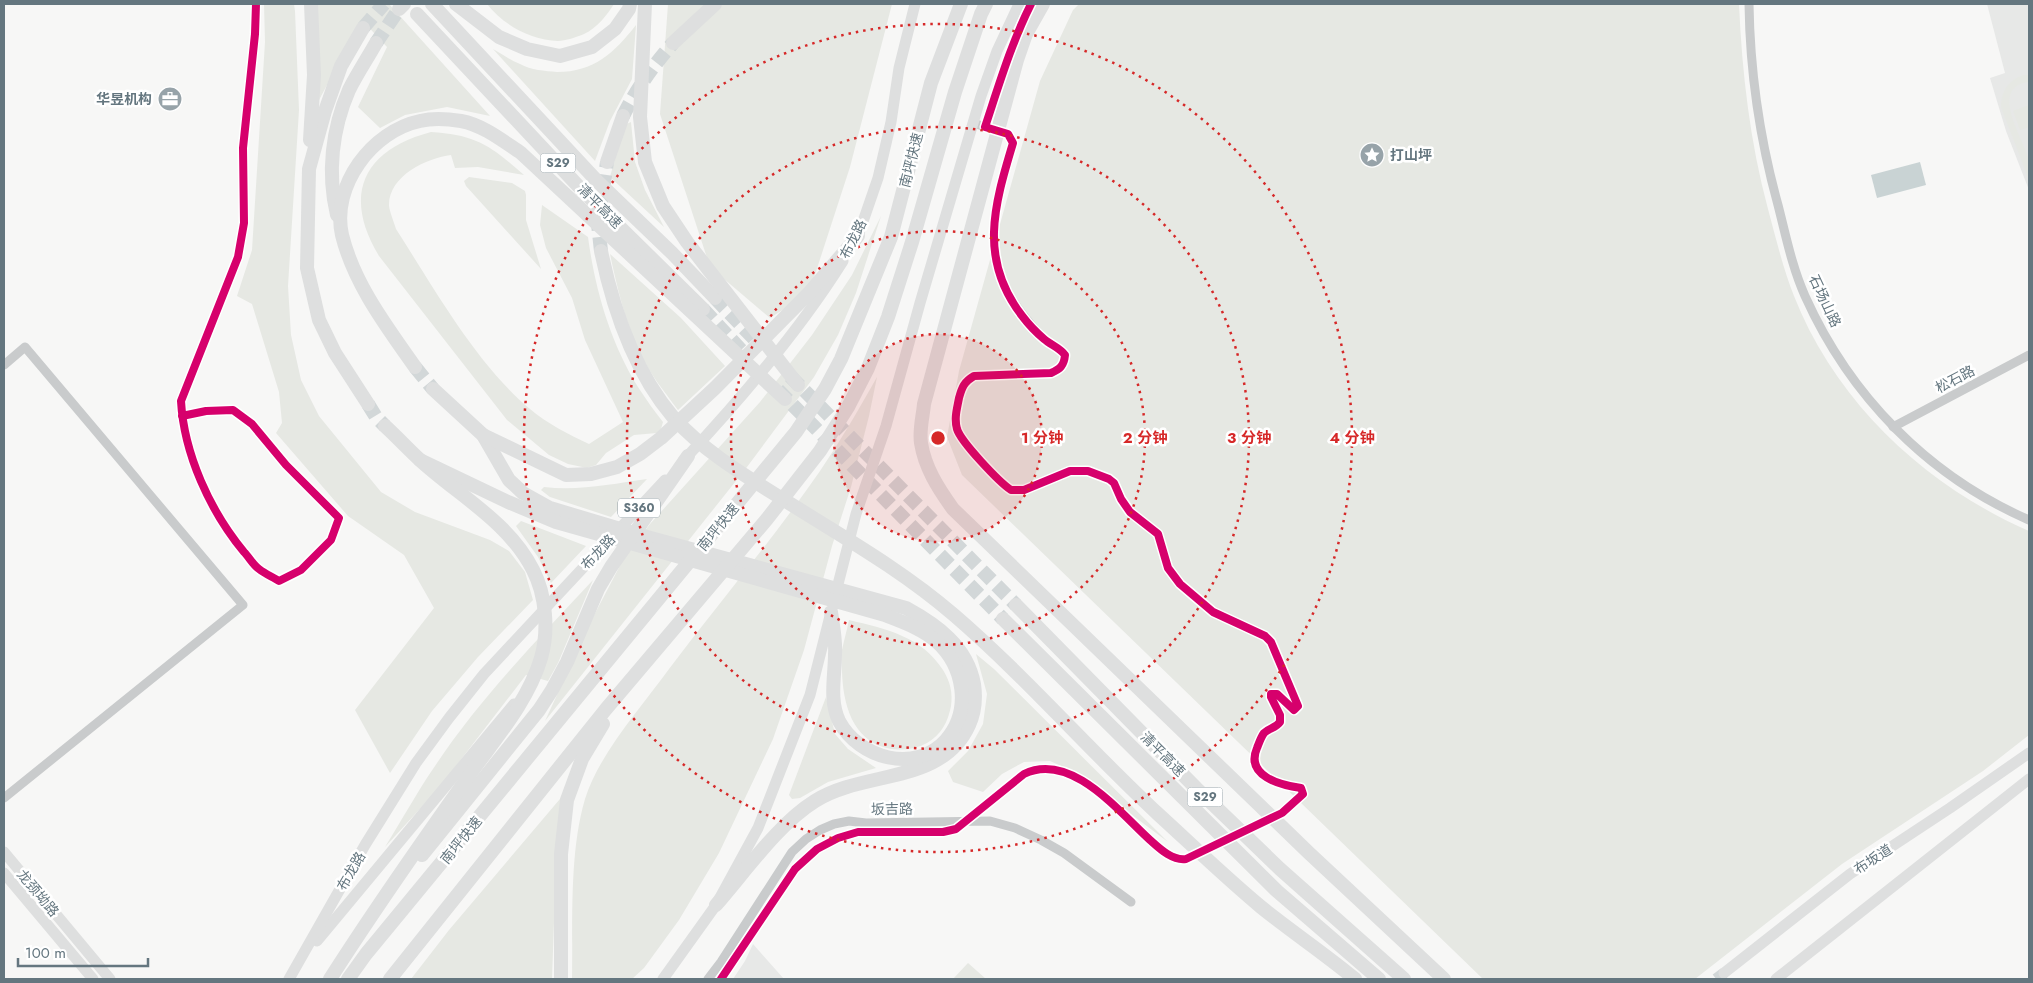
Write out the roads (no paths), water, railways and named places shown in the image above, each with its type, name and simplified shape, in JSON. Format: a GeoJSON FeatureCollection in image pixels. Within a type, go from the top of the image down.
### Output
{"type":"FeatureCollection","features":[{"type":"Feature","properties":{"kind":"highway"},"geometry":{"type":"LineString","coordinates":[[311,4],[314,74],[309,169],[307,268],[319,320],[335,353],[368,404]]}},
{"type":"Feature","properties":{"kind":"highway","name":"清平高速"},"geometry":{"type":"LineString","coordinates":[[432,4],[598,180],[672,253],[720,294]]}},
{"type":"Feature","properties":{"kind":"highway"},"geometry":{"type":"LineString","coordinates":[[456,4],[499,37],[527,49],[560,56],[592,47],[615,29],[629,9],[630,4]]}},
{"type":"Feature","properties":{"kind":"highway"},"geometry":{"type":"LineString","coordinates":[[645,4],[640,117],[645,162],[663,206],[720,294],[798,384]]}},
{"type":"Feature","properties":{"kind":"highway"},"geometry":{"type":"LineString","coordinates":[[673,43],[715,4]]}},
{"type":"Feature","properties":{"kind":"highway","name":"南坪快速"},"geometry":{"type":"LineString","coordinates":[[348,979],[796,432],[825,389],[841,359],[891,237],[931,83],[962,4]]}},
{"type":"Feature","properties":{"kind":"highway","name":"南坪快速"},"geometry":{"type":"LineString","coordinates":[[390,979],[643,665],[767,519],[820,451],[848,407],[868,368],[888,317],[912,242],[955,92],[986,4]]}},
{"type":"Feature","properties":{"kind":"highway"},"geometry":{"type":"LineString","coordinates":[[1043,4],[1026,34],[1017,60],[924,404],[921,441],[927,468],[937,486],[960,515],[1310,853],[1444,979]]}},
{"type":"Feature","properties":{"kind":"highway","name":"清平高速"},"geometry":{"type":"LineString","coordinates":[[417,14],[699,312]]}},
{"type":"Feature","properties":{"kind":"highway"},"geometry":{"type":"LineString","coordinates":[[309,169],[325,111],[341,66],[363,28]]}},
{"type":"Feature","properties":{"kind":"highway"},"geometry":{"type":"LineString","coordinates":[[376,43],[350,90],[340,116],[331,166],[332,187],[342,235],[356,276],[416,366]]}},
{"type":"Feature","properties":{"kind":"highway"},"geometry":{"type":"LineString","coordinates":[[607,162],[623,116]]}},
{"type":"Feature","properties":{"kind":"highway"},"geometry":{"type":"LineString","coordinates":[[342,235],[340,217],[342,200],[348,182],[357,165],[373,147],[388,135],[419,121],[436,119],[464,122],[497,136],[521,153],[699,312],[785,398]]}},
{"type":"Feature","properties":{"kind":"highway"},"geometry":{"type":"LineString","coordinates":[[483,435],[566,475],[591,474],[617,467],[640,454],[661,438],[714,388],[808,293],[858,236]]}},
{"type":"Feature","properties":{"kind":"highway"},"geometry":{"type":"LineString","coordinates":[[601,251],[623,329],[661,402],[675,419],[716,455],[750,479],[862,548],[953,614],[1006,663],[1170,824],[1261,907],[1355,979]]}},
{"type":"Feature","properties":{"kind":"highway"},"geometry":{"type":"LineString","coordinates":[[433,389],[483,435],[510,480],[523,493],[577,523]]}},
{"type":"Feature","properties":{"kind":"highway"},"geometry":{"type":"LineString","coordinates":[[330,979],[413,853],[511,716],[528,687],[541,659],[545,637],[545,615],[540,590],[533,570],[519,548],[503,528],[420,460],[385,426]]}},
{"type":"Feature","properties":{"kind":"highway"},"geometry":{"type":"LineString","coordinates":[[359,934],[539,710],[567,662],[598,589],[606,575],[688,456]]}},
{"type":"Feature","properties":{"kind":"highway"},"geometry":{"type":"LineString","coordinates":[[420,460],[508,502],[886,609],[936,641],[954,666],[963,691],[955,728],[945,741],[931,751],[911,758],[894,759],[873,754],[856,743],[839,721],[834,706],[833,678],[835,653],[831,612]]}},
{"type":"Feature","properties":{"kind":"highway","name":"清平高速"},"geometry":{"type":"LineString","coordinates":[[1016,605],[1196,788],[1280,869],[1404,979]]}},
{"type":"Feature","properties":{"kind":"highway"},"geometry":{"type":"LineString","coordinates":[[716,905],[782,829],[814,801],[840,788],[927,765],[958,744],[965,733],[971,721],[975,699],[972,676],[962,653],[944,633],[906,608],[886,609]]}},
{"type":"Feature","properties":{"kind":"highway","name":"清平高速"},"geometry":{"type":"LineString","coordinates":[[1003,619],[1277,891],[1379,979]]}},
{"type":"Feature","properties":{"kind":"highway"},"geometry":{"type":"LineString","coordinates":[[562,979],[561,854],[567,800],[582,759],[622,694],[643,665]]}},
{"type":"Feature","properties":{"kind":"main road","name":"布龙路"},"geometry":{"type":"LineString","coordinates":[[291,976],[365,845],[416,764],[449,718],[484,674],[720,421],[819,300],[858,236],[878,178],[891,122],[899,68],[915,4]]}},
{"type":"Feature","properties":{"kind":"main road"},"geometry":{"type":"LineString","coordinates":[[663,979],[716,905],[758,828],[810,695],[856,514],[886,426],[973,123],[997,51],[1019,4]]}},
{"type":"Feature","properties":{"kind":"main road"},"geometry":{"type":"LineString","coordinates":[[291,976],[528,687]]}},
{"type":"Feature","properties":{"kind":"main road","name":"布坂道"},"geometry":{"type":"LineString","coordinates":[[1724,973],[1850,874],[2029,753]]}},
{"type":"Feature","properties":{"kind":"main road"},"geometry":{"type":"LineString","coordinates":[[1776,979],[2029,779]]}},
{"type":"Feature","properties":{"kind":"main road","name":"龙颈坳路"},"geometry":{"type":"LineString","coordinates":[[4,852],[110,979]]}},
{"type":"Feature","properties":{"kind":"main road","name":"龙颈坳路"},"geometry":{"type":"LineString","coordinates":[[4,873],[92,979]]}},
{"type":"Feature","properties":{"kind":"street"},"geometry":{"type":"LineString","coordinates":[[182,416],[206,411],[233,410],[252,424],[286,465],[339,518],[331,540],[301,570],[279,581],[259,570],[237,543],[218,514],[202,483],[190,450],[182,416],[181,401],[238,257],[244,224],[243,148],[255,34],[256,4]]}},
{"type":"Feature","properties":{"kind":"street","name":"石场山路"},"geometry":{"type":"LineString","coordinates":[[1749,4],[1753,69],[1762,131],[1774,191],[1792,258],[1805,294],[1826,337],[1854,381],[1893,427],[1919,452],[1956,480],[1988,500],[2029,520]]}},
{"type":"Feature","properties":{"kind":"street"},"geometry":{"type":"LineString","coordinates":[[973,123],[1008,134],[1012,140],[997,201],[993,231],[994,255],[998,271],[1008,295],[1025,319],[1045,340],[1062,350],[1066,356],[1064,364],[1059,370],[1051,373],[983,376]]}},
{"type":"Feature","properties":{"kind":"street"},"geometry":{"type":"LineString","coordinates":[[4,365],[25,347],[243,605],[4,798]]}},
{"type":"Feature","properties":{"kind":"street","name":"松石路"},"geometry":{"type":"LineString","coordinates":[[1893,427],[2029,355]]}},
{"type":"Feature","properties":{"kind":"street","name":"坂吉路"},"geometry":{"type":"LineString","coordinates":[[708,979],[792,852],[806,839],[834,824],[848,821],[866,823],[973,821],[1002,824],[1041,840],[1064,853],[1131,902]]}},
{"type":"Feature","properties":{"kind":"tunnel"},"geometry":{"type":"LineString","coordinates":[[363,28],[384,4]]}},
{"type":"Feature","properties":{"kind":"tunnel"},"geometry":{"type":"LineString","coordinates":[[376,43],[399,9]]}},
{"type":"Feature","properties":{"kind":"tunnel"},"geometry":{"type":"LineString","coordinates":[[623,116],[646,78],[673,43]]}},
{"type":"Feature","properties":{"kind":"tunnel"},"geometry":{"type":"LineString","coordinates":[[601,251],[598,224],[607,162]]}},
{"type":"Feature","properties":{"kind":"tunnel"},"geometry":{"type":"LineString","coordinates":[[715,298],[761,346]]}},
{"type":"Feature","properties":{"kind":"tunnel"},"geometry":{"type":"LineString","coordinates":[[703,309],[741,350]]}},
{"type":"Feature","properties":{"kind":"tunnel"},"geometry":{"type":"LineString","coordinates":[[415,367],[433,389]]}},
{"type":"Feature","properties":{"kind":"tunnel"},"geometry":{"type":"LineString","coordinates":[[790,376],[1016,605]]}},
{"type":"Feature","properties":{"kind":"tunnel"},"geometry":{"type":"LineString","coordinates":[[778,390],[1003,619]]}},
{"type":"Feature","properties":{"kind":"tunnel"},"geometry":{"type":"LineString","coordinates":[[368,404],[376,417],[385,426]]}},
{"type":"Feature","properties":{"kind":"tunnel"},"geometry":{"type":"LineString","coordinates":[[1716,979],[1724,973]]}},
{"type":"Feature","properties":{"kind":"place","name":"华昱机构"},"geometry":{"type":"Point","coordinates":[170,99]}},
{"type":"Feature","properties":{"kind":"place","name":"打山坪"},"geometry":{"type":"Point","coordinates":[1372,155]}}]}
